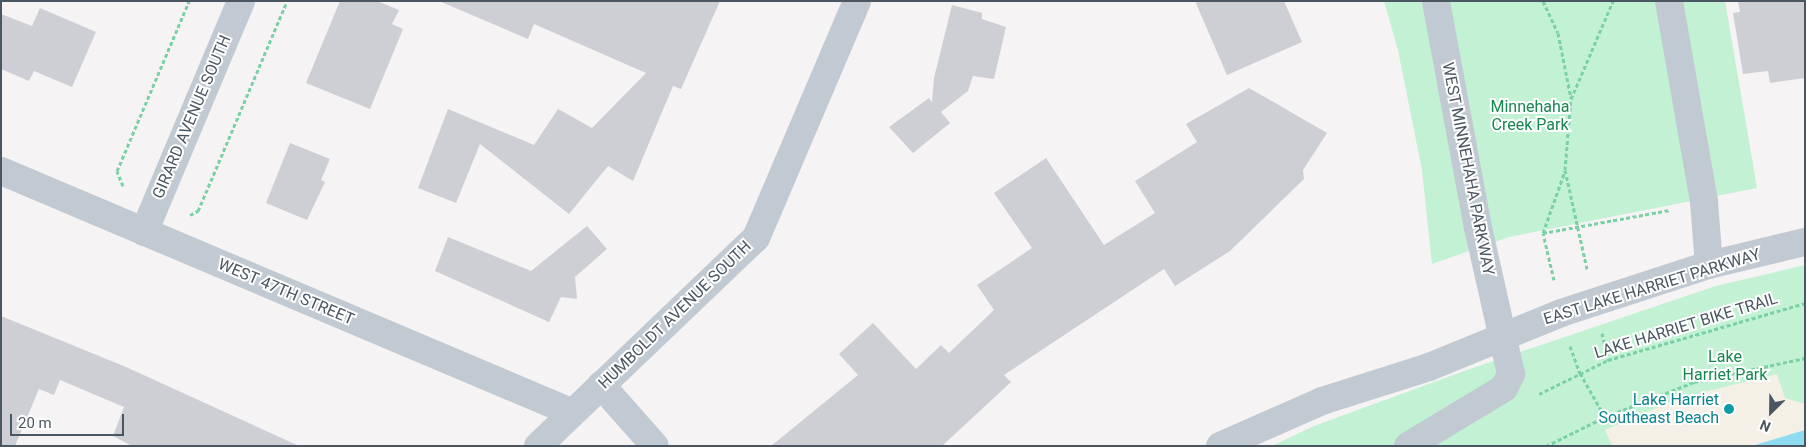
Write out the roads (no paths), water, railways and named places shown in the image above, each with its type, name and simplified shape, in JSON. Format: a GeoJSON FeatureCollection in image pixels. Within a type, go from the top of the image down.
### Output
{"type":"FeatureCollection","features":[{"type":"Feature","properties":{"kind":"street","name":"GIRARD AVENUE SOUTH"},"geometry":{"type":"LineString","coordinates":[[144,232],[241,1]]}},
{"type":"Feature","properties":{"kind":"street","name":"HUMBOLDT AVENUE SOUTH"},"geometry":{"type":"LineString","coordinates":[[538,446],[571,412],[756,238],[857,1]]}},
{"type":"Feature","properties":{"kind":"street","name":"WEST MINNEHAHA PARKWAY"},"geometry":{"type":"LineString","coordinates":[[1436,1],[1501,336]]}},
{"type":"Feature","properties":{"kind":"street"},"geometry":{"type":"LineString","coordinates":[[1669,1],[1704,202],[1710,265]]}},
{"type":"Feature","properties":{"kind":"street","name":"WEST 47TH STREET"},"geometry":{"type":"LineString","coordinates":[[1,171],[571,412]]}},
{"type":"Feature","properties":{"kind":"street","name":"EAST LAKE HARRIET PARKWAY"},"geometry":{"type":"LineString","coordinates":[[1220,446],[1322,401],[1429,367],[1501,336],[1710,265],[1805,242]]}},
{"type":"Feature","properties":{"kind":"street"},"geometry":{"type":"LineString","coordinates":[[1408,446],[1504,388],[1511,374],[1501,336]]}},
{"type":"Feature","properties":{"kind":"street"},"geometry":{"type":"LineString","coordinates":[[601,385],[655,446]]}},
{"type":"Feature","properties":{"kind":"water"},"geometry":{"type":"Polygon","coordinates":[[[1805,430],[1805,446],[1752,446],[1805,430]]]}},
{"type":"Feature","properties":{"kind":"place","name":"Lake Harriet Southeast Beach"},"geometry":{"type":"Point","coordinates":[1729,409]}},
{"type":"Feature","properties":{"kind":"park label","name":"Minnehaha Creek Park"},"geometry":{"type":"Point","coordinates":[1530,116]}},
{"type":"Feature","properties":{"kind":"park label","name":"Lake Harriet Park"},"geometry":{"type":"Point","coordinates":[1725,366]}}]}
